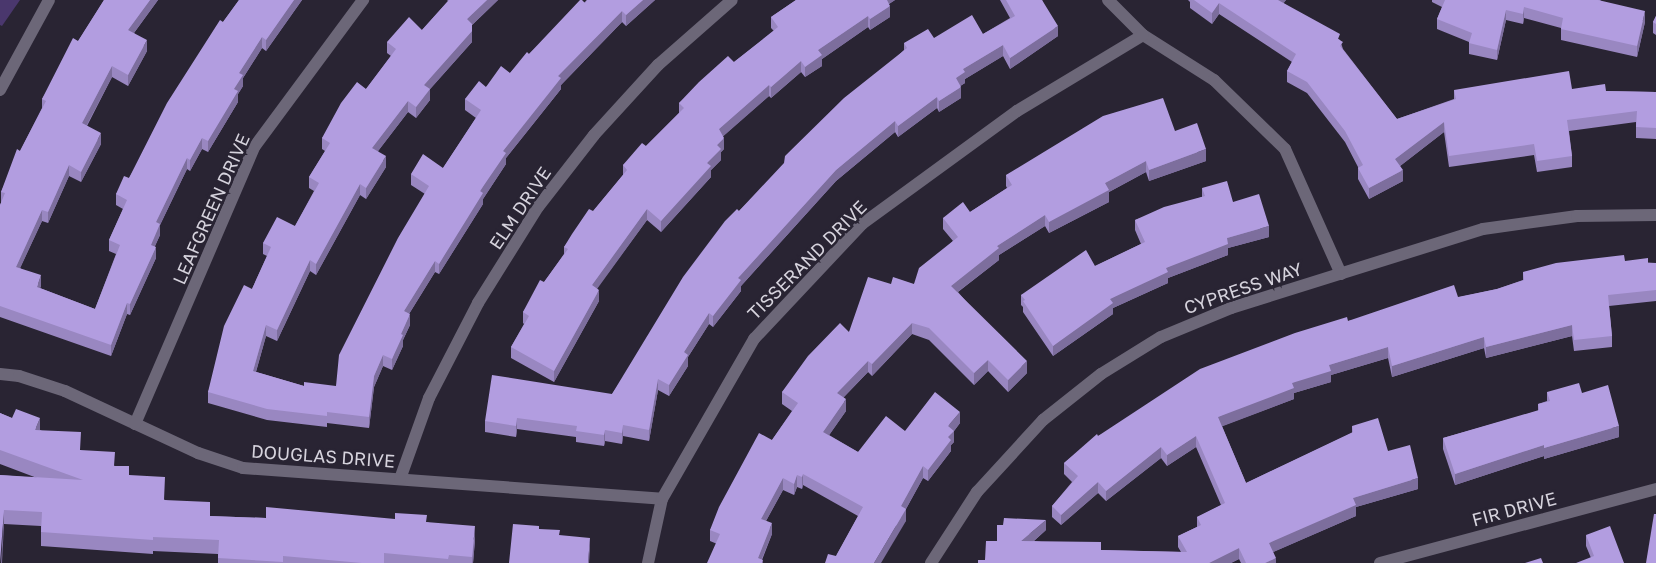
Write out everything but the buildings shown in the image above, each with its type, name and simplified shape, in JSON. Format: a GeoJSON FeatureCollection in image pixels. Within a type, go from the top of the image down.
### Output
{"type":"FeatureCollection","features":[{"type":"Feature","properties":{"kind":"street"},"geometry":{"type":"LineString","coordinates":[[0,90],[49,0]]}},
{"type":"Feature","properties":{"kind":"street","name":"LEAFGREEN DRIVE"},"geometry":{"type":"LineString","coordinates":[[135,424],[255,146],[363,0]]}},
{"type":"Feature","properties":{"kind":"street","name":"ELM DRIVE"},"geometry":{"type":"LineString","coordinates":[[400,479],[429,398],[478,303],[538,207],[594,135],[658,65],[732,0]]}},
{"type":"Feature","properties":{"kind":"street"},"geometry":{"type":"LineString","coordinates":[[1108,0],[1143,35],[1214,80],[1285,149],[1341,274]]}},
{"type":"Feature","properties":{"kind":"street","name":"TISSERAND DRIVE"},"geometry":{"type":"LineString","coordinates":[[648,563],[662,499],[754,339],[862,224],[1017,111],[1143,35]]}},
{"type":"Feature","properties":{"kind":"street","name":"CYPRESS WAY"},"geometry":{"type":"LineString","coordinates":[[932,563],[960,514],[994,471],[1043,420],[1101,374],[1146,346],[1194,322],[1457,236],[1510,223],[1577,216],[1656,215]]}},
{"type":"Feature","properties":{"kind":"street","name":"DOUGLAS DRIVE"},"geometry":{"type":"LineString","coordinates":[[0,374],[19,376],[65,391],[198,453],[243,468],[662,499]]}},
{"type":"Feature","properties":{"kind":"street","name":"FIR DRIVE"},"geometry":{"type":"LineString","coordinates":[[1380,563],[1656,489]]}},
{"type":"Feature","properties":{"kind":"shaded area"},"geometry":{"type":"Polygon","coordinates":[[[0,0],[20,0],[2,26],[0,25],[0,0]]]}}]}
